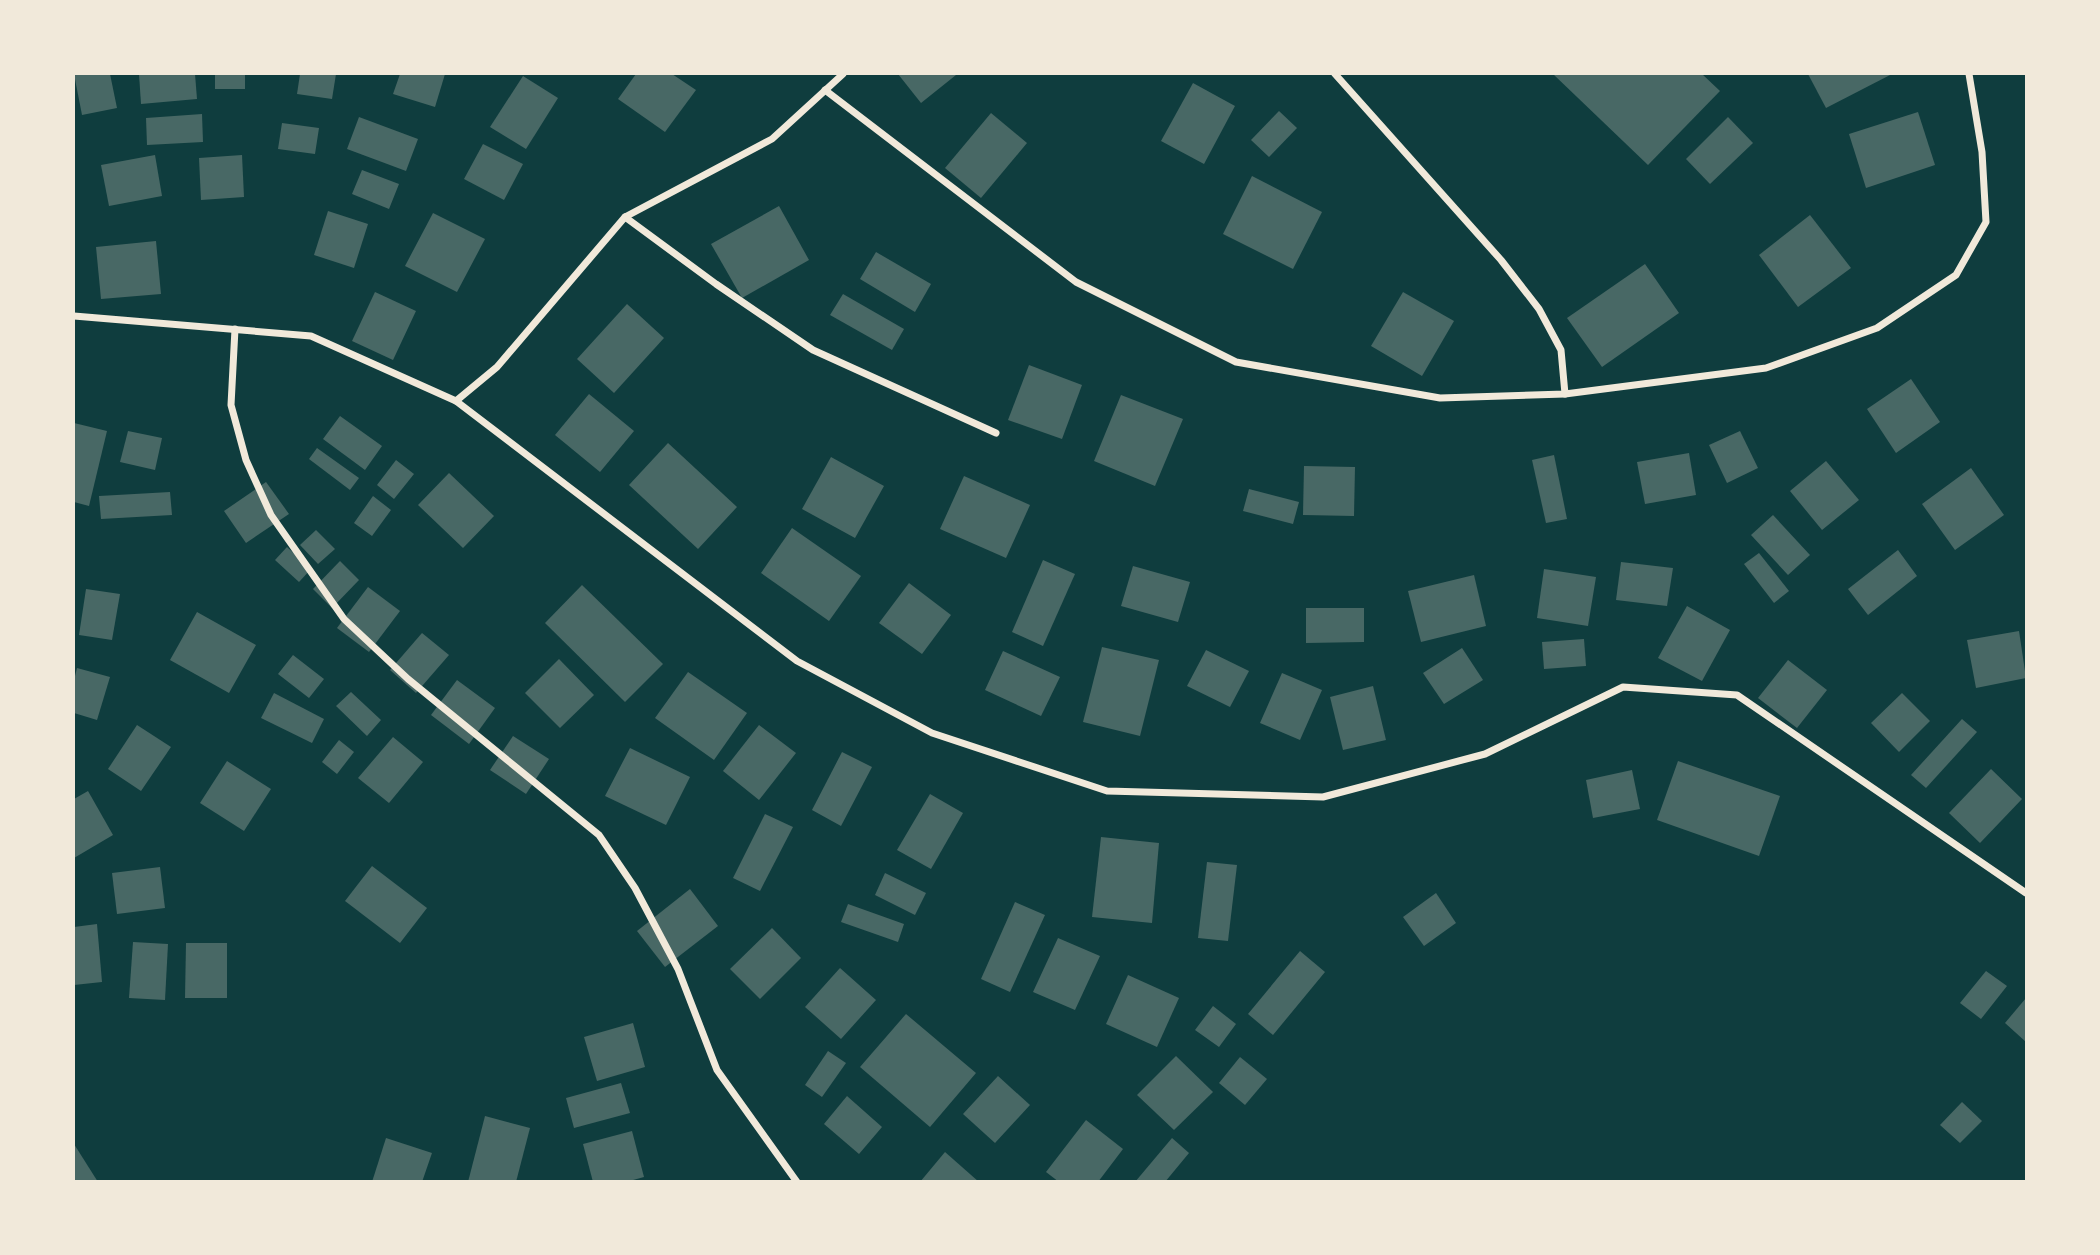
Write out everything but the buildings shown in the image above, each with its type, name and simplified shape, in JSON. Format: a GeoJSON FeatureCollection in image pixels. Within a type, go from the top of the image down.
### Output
{"type":"FeatureCollection","features":[{"type":"Feature","properties":{"kind":"street"},"geometry":{"type":"LineString","coordinates":[[456,401],[497,367],[625,217],[772,139],[843,74]]}},
{"type":"Feature","properties":{"kind":"street"},"geometry":{"type":"LineString","coordinates":[[1335,74],[1502,260],[1539,309],[1561,351],[1565,394]]}},
{"type":"Feature","properties":{"kind":"street"},"geometry":{"type":"LineString","coordinates":[[825,90],[1076,282],[1236,362],[1440,398],[1565,394],[1766,368],[1877,328],[1956,275],[1986,222],[1982,152],[1969,74]]}},
{"type":"Feature","properties":{"kind":"street"},"geometry":{"type":"LineString","coordinates":[[625,217],[716,284],[813,350],[996,433]]}},
{"type":"Feature","properties":{"kind":"street"},"geometry":{"type":"LineString","coordinates":[[74,316],[311,335],[456,401],[797,661],[932,733],[1107,791],[1324,797],[1485,754],[1623,687],[1737,695],[2026,893]]}},
{"type":"Feature","properties":{"kind":"street"},"geometry":{"type":"LineString","coordinates":[[235,329],[231,405],[246,460],[271,514],[344,619],[408,679],[598,835],[635,888],[678,968],[717,1070],[797,1181]]}}]}
